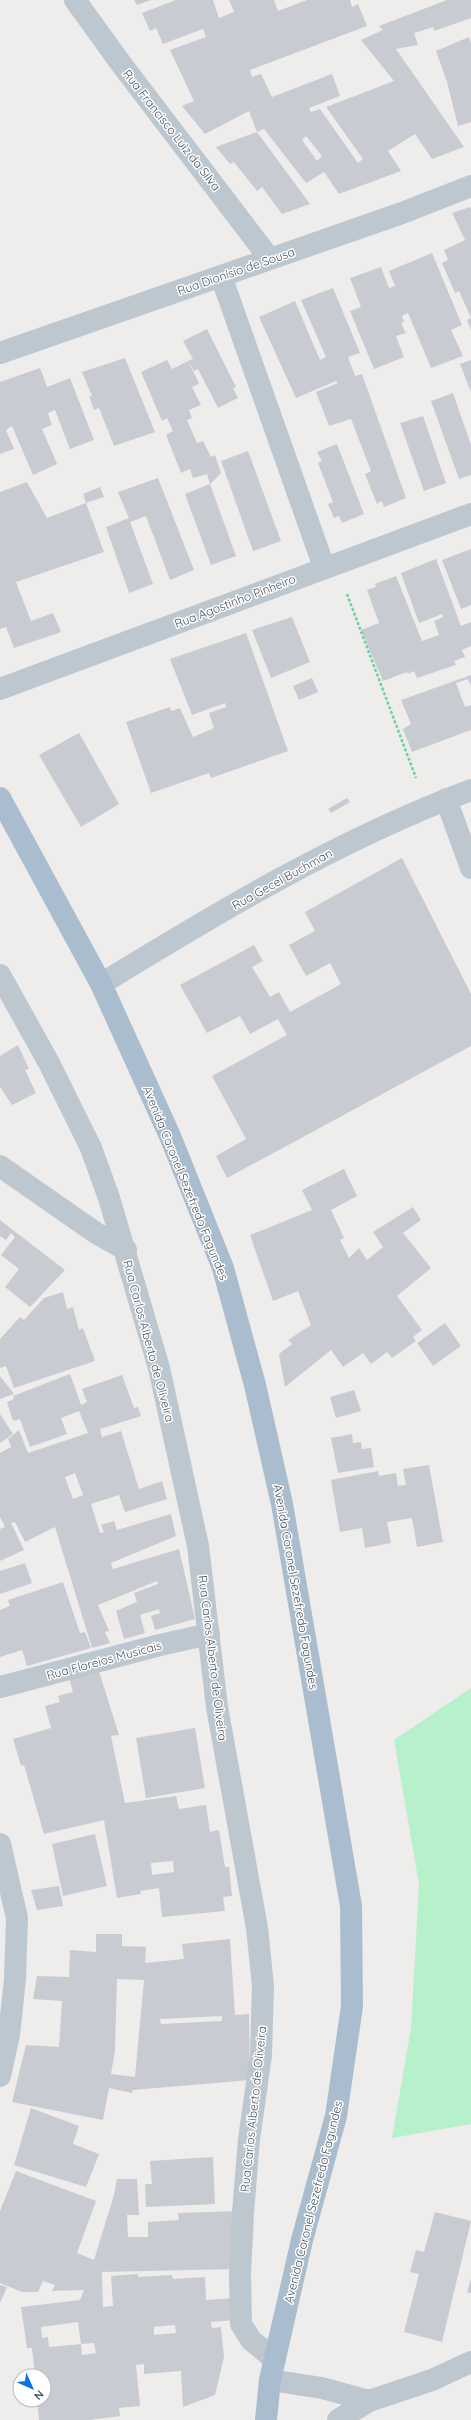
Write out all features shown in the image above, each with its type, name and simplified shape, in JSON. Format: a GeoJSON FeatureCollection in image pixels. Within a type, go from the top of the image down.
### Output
{"type":"FeatureCollection","features":[{"type":"Feature","properties":{"kind":"main road","name":"Avenida Coronel Sezefredo Fagundes"},"geometry":{"type":"LineString","coordinates":[[0,798],[101,984],[170,1136],[223,1268],[256,1385],[282,1504],[351,1906],[352,2006],[336,2116],[302,2240],[272,2370],[266,2420]]}},
{"type":"Feature","properties":{"kind":"street","name":"Rua Francisco Luiz da Silva"},"geometry":{"type":"LineString","coordinates":[[75,0],[122,65],[270,259]]}},
{"type":"Feature","properties":{"kind":"street","name":"Rua Dionísio de Sousa"},"geometry":{"type":"LineString","coordinates":[[0,353],[402,213],[471,186]]}},
{"type":"Feature","properties":{"kind":"street"},"geometry":{"type":"LineString","coordinates":[[221,276],[330,565]]}},
{"type":"Feature","properties":{"kind":"street","name":"Rua Agostinho Pinheiro"},"geometry":{"type":"LineString","coordinates":[[0,689],[330,565],[471,514]]}},
{"type":"Feature","properties":{"kind":"street","name":"Rua Gecel Buchman"},"geometry":{"type":"LineString","coordinates":[[101,984],[169,942],[355,839],[437,803],[471,790]]}},
{"type":"Feature","properties":{"kind":"street"},"geometry":{"type":"LineString","coordinates":[[437,803],[471,868]]}},
{"type":"Feature","properties":{"kind":"street","name":"Rua Carlos Alberto de Oliveira"},"geometry":{"type":"LineString","coordinates":[[0,975],[49,1063],[91,1148],[126,1250],[159,1368],[198,1546],[217,1707],[257,1928],[263,1986],[261,2055],[249,2139],[243,2213],[240,2274],[241,2324],[272,2370]]}},
{"type":"Feature","properties":{"kind":"street"},"geometry":{"type":"LineString","coordinates":[[0,1166],[96,1233],[126,1250]]}},
{"type":"Feature","properties":{"kind":"street","name":"Rua Floreios Musicais"},"geometry":{"type":"LineString","coordinates":[[0,1687],[160,1645],[209,1634]]}},
{"type":"Feature","properties":{"kind":"street"},"geometry":{"type":"LineString","coordinates":[[0,1844],[17,1918],[15,1979],[4,2031],[0,2076]]}},
{"type":"Feature","properties":{"kind":"street"},"geometry":{"type":"LineString","coordinates":[[338,2420],[369,2401],[432,2380],[471,2362]]}},
{"type":"Feature","properties":{"kind":"street"},"geometry":{"type":"LineString","coordinates":[[272,2370],[322,2388],[369,2401]]}},
{"type":"Feature","properties":{"kind":"path"},"geometry":{"type":"LineString","coordinates":[[330,565],[437,803]]}},
{"type":"Feature","properties":{"kind":"green space"},"geometry":{"type":"Polygon","coordinates":[[[471,1688],[471,2124],[392,2138],[411,2028],[419,1884],[394,1740],[471,1688]]]}},
{"type":"Feature","properties":{"kind":"building"},"geometry":{"type":"Polygon","coordinates":[[[134,0],[151,0],[137,5],[134,0]]]}},
{"type":"Feature","properties":{"kind":"building"},"geometry":{"type":"Polygon","coordinates":[[[176,0],[213,0],[219,18],[234,12],[229,0],[274,0],[278,11],[307,0],[350,0],[352,7],[358,4],[367,26],[250,70],[252,77],[261,74],[272,97],[332,74],[340,96],[309,108],[311,112],[320,109],[358,163],[363,159],[326,107],[394,81],[361,40],[383,30],[379,26],[447,0],[471,0],[471,18],[434,31],[433,27],[414,33],[418,45],[396,49],[464,147],[432,159],[415,134],[388,151],[401,171],[339,194],[324,172],[306,183],[264,129],[257,132],[249,111],[205,134],[182,106],[194,101],[170,50],[206,37],[203,29],[163,44],[156,28],[150,31],[142,13],[176,0]],[[306,136],[302,140],[317,161],[322,156],[306,136]]]}},
{"type":"Feature","properties":{"kind":"building"},"geometry":{"type":"Polygon","coordinates":[[[469,37],[471,43],[471,122],[458,126],[447,82],[436,51],[469,37]]]}},
{"type":"Feature","properties":{"kind":"building"},"geometry":{"type":"Polygon","coordinates":[[[257,132],[310,204],[282,214],[262,187],[257,191],[234,162],[230,164],[216,147],[257,132]]]}},
{"type":"Feature","properties":{"kind":"building"},"geometry":{"type":"Polygon","coordinates":[[[470,207],[471,318],[459,291],[455,293],[442,263],[448,260],[444,250],[465,240],[452,213],[470,207]]]}},
{"type":"Feature","properties":{"kind":"building"},"geometry":{"type":"Polygon","coordinates":[[[432,253],[462,325],[451,330],[463,356],[431,368],[408,313],[402,316],[404,322],[401,323],[406,333],[396,336],[404,357],[374,369],[350,311],[361,307],[350,278],[381,267],[389,288],[395,286],[389,271],[432,253]]]}},
{"type":"Feature","properties":{"kind":"building"},"geometry":{"type":"Polygon","coordinates":[[[333,288],[360,353],[348,357],[355,376],[362,374],[406,498],[384,507],[382,501],[377,504],[365,474],[371,471],[351,419],[329,426],[316,392],[338,383],[336,381],[296,398],[259,317],[295,301],[320,360],[326,357],[301,300],[333,288]]]}},
{"type":"Feature","properties":{"kind":"building"},"geometry":{"type":"Polygon","coordinates":[[[471,318],[471,330],[467,320],[471,318]]]}},
{"type":"Feature","properties":{"kind":"building"},"geometry":{"type":"Polygon","coordinates":[[[207,329],[236,387],[233,388],[238,398],[218,408],[198,369],[194,371],[188,361],[193,359],[183,341],[207,329]]]}},
{"type":"Feature","properties":{"kind":"building"},"geometry":{"type":"Polygon","coordinates":[[[125,358],[155,432],[114,446],[99,408],[94,410],[89,396],[92,396],[82,372],[125,358]]]}},
{"type":"Feature","properties":{"kind":"building"},"geometry":{"type":"Polygon","coordinates":[[[167,360],[172,369],[188,361],[198,381],[199,384],[192,387],[201,405],[189,410],[192,418],[187,420],[197,443],[203,441],[211,457],[215,455],[221,473],[210,484],[207,474],[193,478],[190,469],[181,473],[166,435],[173,431],[167,418],[162,421],[141,372],[167,360]]]}},
{"type":"Feature","properties":{"kind":"building"},"geometry":{"type":"Polygon","coordinates":[[[471,360],[471,392],[460,364],[471,360]]]}},
{"type":"Feature","properties":{"kind":"building"},"geometry":{"type":"Polygon","coordinates":[[[40,368],[47,387],[70,378],[94,440],[70,449],[55,410],[48,413],[52,425],[42,429],[57,464],[33,475],[12,426],[6,430],[14,449],[0,454],[0,382],[40,368]]]}},
{"type":"Feature","properties":{"kind":"building"},"geometry":{"type":"Polygon","coordinates":[[[453,393],[471,445],[471,475],[459,479],[431,401],[453,393]]]}},
{"type":"Feature","properties":{"kind":"building"},"geometry":{"type":"Polygon","coordinates":[[[423,416],[446,483],[424,491],[400,423],[423,416]]]}},
{"type":"Feature","properties":{"kind":"building"},"geometry":{"type":"Polygon","coordinates":[[[337,444],[364,514],[342,523],[339,516],[334,518],[328,504],[333,502],[318,463],[322,461],[317,452],[337,444]]]}},
{"type":"Feature","properties":{"kind":"building"},"geometry":{"type":"Polygon","coordinates":[[[248,451],[281,541],[253,551],[221,461],[248,451]]]}},
{"type":"Feature","properties":{"kind":"building"},"geometry":{"type":"Polygon","coordinates":[[[158,478],[194,570],[170,580],[146,516],[130,522],[153,584],[129,593],[106,527],[129,518],[118,492],[158,478]]]}},
{"type":"Feature","properties":{"kind":"building"},"geometry":{"type":"Polygon","coordinates":[[[27,482],[47,518],[86,503],[104,552],[16,582],[31,621],[53,613],[61,632],[14,648],[6,627],[0,629],[0,492],[27,482]]]}},
{"type":"Feature","properties":{"kind":"building"},"geometry":{"type":"Polygon","coordinates":[[[210,484],[236,556],[211,565],[185,494],[210,484]]]}},
{"type":"Feature","properties":{"kind":"building"},"geometry":{"type":"Polygon","coordinates":[[[100,487],[104,497],[86,503],[83,494],[100,487]]]}},
{"type":"Feature","properties":{"kind":"building"},"geometry":{"type":"Polygon","coordinates":[[[471,549],[471,605],[461,609],[442,560],[471,549]]]}},
{"type":"Feature","properties":{"kind":"building"},"geometry":{"type":"Polygon","coordinates":[[[436,559],[461,626],[471,622],[471,646],[462,650],[465,657],[454,661],[456,665],[417,678],[414,671],[383,681],[361,630],[379,623],[367,590],[376,587],[375,584],[396,576],[422,641],[439,635],[434,621],[443,617],[442,614],[419,623],[401,573],[436,559]]]}},
{"type":"Feature","properties":{"kind":"building"},"geometry":{"type":"Polygon","coordinates":[[[292,617],[310,662],[271,678],[252,630],[292,617]]]}},
{"type":"Feature","properties":{"kind":"building"},"geometry":{"type":"Polygon","coordinates":[[[246,633],[288,751],[211,778],[209,773],[151,793],[126,722],[170,707],[171,711],[180,708],[193,737],[214,728],[209,713],[226,707],[225,703],[192,715],[170,659],[246,633]]]}},
{"type":"Feature","properties":{"kind":"building"},"geometry":{"type":"Polygon","coordinates":[[[471,675],[471,686],[468,679],[456,683],[465,707],[471,705],[471,730],[412,752],[403,729],[411,724],[401,700],[471,675]]]}},
{"type":"Feature","properties":{"kind":"building"},"geometry":{"type":"Polygon","coordinates":[[[312,678],[318,692],[299,700],[293,686],[312,678]]]}},
{"type":"Feature","properties":{"kind":"building"},"geometry":{"type":"Polygon","coordinates":[[[79,733],[119,804],[81,827],[39,755],[79,733]]]}},
{"type":"Feature","properties":{"kind":"building"},"geometry":{"type":"Polygon","coordinates":[[[347,798],[350,802],[331,813],[328,809],[347,798]]]}},
{"type":"Feature","properties":{"kind":"building"},"geometry":{"type":"Polygon","coordinates":[[[402,858],[471,994],[471,1046],[227,1178],[216,1156],[246,1139],[212,1076],[287,1035],[278,1019],[250,1034],[240,1016],[207,1033],[180,985],[254,945],[263,961],[252,967],[270,997],[279,992],[290,1012],[341,984],[330,963],[306,976],[289,945],[315,931],[305,912],[402,858]]]}},
{"type":"Feature","properties":{"kind":"building"},"geometry":{"type":"Polygon","coordinates":[[[18,1045],[29,1069],[25,1070],[36,1093],[12,1105],[0,1087],[0,1056],[18,1045]]]}},
{"type":"Feature","properties":{"kind":"building"},"geometry":{"type":"Polygon","coordinates":[[[344,1169],[357,1196],[331,1210],[344,1238],[340,1240],[349,1258],[359,1248],[367,1260],[383,1247],[373,1232],[413,1207],[421,1220],[403,1233],[431,1268],[397,1296],[422,1330],[413,1337],[416,1341],[392,1358],[387,1352],[371,1364],[363,1353],[343,1367],[331,1350],[285,1387],[279,1354],[292,1344],[288,1340],[311,1325],[298,1291],[273,1301],[250,1235],[312,1210],[302,1190],[344,1169]]]}},
{"type":"Feature","properties":{"kind":"building"},"geometry":{"type":"Polygon","coordinates":[[[0,1220],[65,1270],[30,1307],[5,1287],[19,1269],[1,1255],[15,1237],[11,1233],[6,1240],[0,1236],[0,1220]]]}},
{"type":"Feature","properties":{"kind":"building"},"geometry":{"type":"Polygon","coordinates":[[[63,1292],[67,1309],[73,1307],[79,1330],[83,1328],[95,1361],[14,1388],[6,1366],[0,1368],[0,1339],[20,1317],[24,1320],[44,1298],[63,1292]]]}},
{"type":"Feature","properties":{"kind":"building"},"geometry":{"type":"Polygon","coordinates":[[[445,1323],[461,1346],[433,1366],[417,1343],[445,1323]]]}},
{"type":"Feature","properties":{"kind":"building"},"geometry":{"type":"Polygon","coordinates":[[[70,1374],[81,1405],[87,1402],[82,1389],[122,1375],[134,1408],[138,1407],[141,1416],[100,1429],[102,1437],[121,1431],[139,1489],[162,1481],[167,1499],[125,1512],[119,1495],[91,1504],[100,1533],[104,1532],[101,1525],[114,1521],[117,1530],[171,1514],[176,1536],[111,1563],[113,1569],[179,1549],[195,1619],[155,1630],[151,1616],[160,1613],[159,1609],[140,1615],[145,1633],[124,1639],[116,1611],[137,1602],[134,1593],[158,1584],[157,1581],[98,1605],[109,1631],[105,1632],[110,1643],[92,1648],[55,1527],[25,1542],[15,1522],[11,1523],[24,1550],[0,1561],[0,1529],[5,1527],[0,1517],[0,1453],[11,1447],[8,1439],[19,1430],[28,1453],[88,1433],[79,1411],[61,1418],[67,1434],[30,1447],[20,1419],[13,1421],[7,1402],[14,1399],[13,1396],[70,1374]],[[75,1473],[65,1477],[73,1499],[83,1495],[75,1473]]]}},
{"type":"Feature","properties":{"kind":"building"},"geometry":{"type":"Polygon","coordinates":[[[0,1376],[14,1394],[0,1399],[0,1376]]]}},
{"type":"Feature","properties":{"kind":"building"},"geometry":{"type":"Polygon","coordinates":[[[354,1390],[361,1411],[336,1418],[330,1397],[354,1390]]]}},
{"type":"Feature","properties":{"kind":"building"},"geometry":{"type":"Polygon","coordinates":[[[0,1414],[13,1434],[0,1443],[0,1414]]]}},
{"type":"Feature","properties":{"kind":"building"},"geometry":{"type":"Polygon","coordinates":[[[352,1434],[353,1443],[361,1442],[362,1449],[371,1448],[374,1467],[338,1473],[331,1438],[352,1434]]]}},
{"type":"Feature","properties":{"kind":"building"},"geometry":{"type":"Polygon","coordinates":[[[429,1465],[443,1542],[417,1547],[412,1518],[387,1522],[391,1543],[365,1548],[362,1528],[340,1532],[331,1480],[378,1471],[379,1476],[396,1473],[398,1486],[406,1485],[403,1469],[429,1465]]]}},
{"type":"Feature","properties":{"kind":"building"},"geometry":{"type":"Polygon","coordinates":[[[25,1563],[32,1583],[0,1594],[0,1571],[25,1563]]]}},
{"type":"Feature","properties":{"kind":"building"},"geometry":{"type":"Polygon","coordinates":[[[63,1582],[80,1633],[85,1632],[91,1648],[27,1666],[22,1650],[0,1657],[0,1610],[10,1606],[8,1600],[63,1582]]]}},
{"type":"Feature","properties":{"kind":"building"},"geometry":{"type":"Polygon","coordinates":[[[97,1665],[119,1735],[111,1736],[125,1803],[176,1796],[179,1809],[206,1805],[210,1832],[219,1830],[225,1867],[229,1867],[232,1896],[223,1897],[225,1911],[162,1917],[159,1888],[140,1891],[141,1894],[117,1898],[104,1820],[44,1834],[24,1765],[21,1766],[13,1739],[51,1728],[45,1706],[60,1702],[58,1696],[73,1692],[68,1673],[97,1665]],[[173,1861],[151,1863],[152,1875],[174,1872],[173,1861]]]}},
{"type":"Feature","properties":{"kind":"building"},"geometry":{"type":"Polygon","coordinates":[[[195,1728],[205,1788],[146,1798],[136,1738],[195,1728]]]}},
{"type":"Feature","properties":{"kind":"building"},"geometry":{"type":"Polygon","coordinates":[[[95,1834],[107,1886],[63,1896],[52,1844],[95,1834]]]}},
{"type":"Feature","properties":{"kind":"building"},"geometry":{"type":"Polygon","coordinates":[[[59,1886],[63,1906],[37,1910],[31,1890],[59,1886]]]}},
{"type":"Feature","properties":{"kind":"building"},"geometry":{"type":"Polygon","coordinates":[[[96,1934],[122,1934],[122,1946],[146,1947],[145,1963],[184,1959],[182,1944],[230,1939],[235,2015],[249,2014],[250,2080],[133,2090],[132,2093],[109,2088],[103,2120],[12,2102],[26,2045],[59,2047],[62,2001],[33,1999],[37,1976],[69,1977],[70,1950],[96,1952],[96,1934]],[[117,1979],[115,2051],[111,2074],[135,2077],[144,1980],[117,1979]],[[222,2016],[160,2019],[161,2024],[222,2021],[222,2016]]]}},
{"type":"Feature","properties":{"kind":"building"},"geometry":{"type":"Polygon","coordinates":[[[31,2108],[79,2126],[73,2144],[99,2154],[86,2187],[14,2165],[31,2108]]]}},
{"type":"Feature","properties":{"kind":"building"},"geometry":{"type":"Polygon","coordinates":[[[213,2157],[215,2204],[146,2207],[145,2184],[152,2184],[150,2161],[213,2157]]]}},
{"type":"Feature","properties":{"kind":"building"},"geometry":{"type":"Polygon","coordinates":[[[16,2171],[96,2201],[77,2253],[94,2260],[114,2195],[117,2179],[137,2179],[139,2215],[127,2215],[128,2237],[148,2237],[148,2222],[179,2220],[178,2213],[241,2211],[235,2269],[102,2272],[103,2307],[113,2306],[111,2276],[138,2274],[138,2277],[172,2275],[173,2279],[205,2277],[206,2300],[236,2298],[235,2320],[211,2322],[212,2328],[221,2327],[224,2357],[215,2395],[183,2407],[181,2371],[144,2374],[144,2364],[136,2365],[140,2406],[119,2408],[120,2416],[90,2420],[39,2420],[38,2408],[52,2408],[52,2368],[34,2368],[32,2348],[27,2348],[21,2307],[80,2300],[84,2290],[52,2291],[55,2285],[43,2281],[38,2292],[22,2292],[0,2283],[0,2211],[16,2171]],[[78,2322],[41,2327],[42,2338],[48,2337],[49,2347],[81,2344],[78,2322]],[[175,2325],[154,2327],[154,2335],[176,2333],[175,2325]],[[94,2343],[81,2344],[82,2355],[96,2353],[94,2343]]]}},
{"type":"Feature","properties":{"kind":"building"},"geometry":{"type":"Polygon","coordinates":[[[435,2212],[471,2221],[442,2342],[404,2332],[419,2274],[410,2272],[416,2250],[424,2252],[435,2212]]]}},
{"type":"Feature","properties":{"kind":"building"},"geometry":{"type":"Polygon","coordinates":[[[471,2279],[471,2293],[467,2292],[471,2279]]]}},
{"type":"Feature","properties":{"kind":"building"},"geometry":{"type":"Polygon","coordinates":[[[0,2285],[7,2287],[0,2303],[0,2285]]]}}]}
